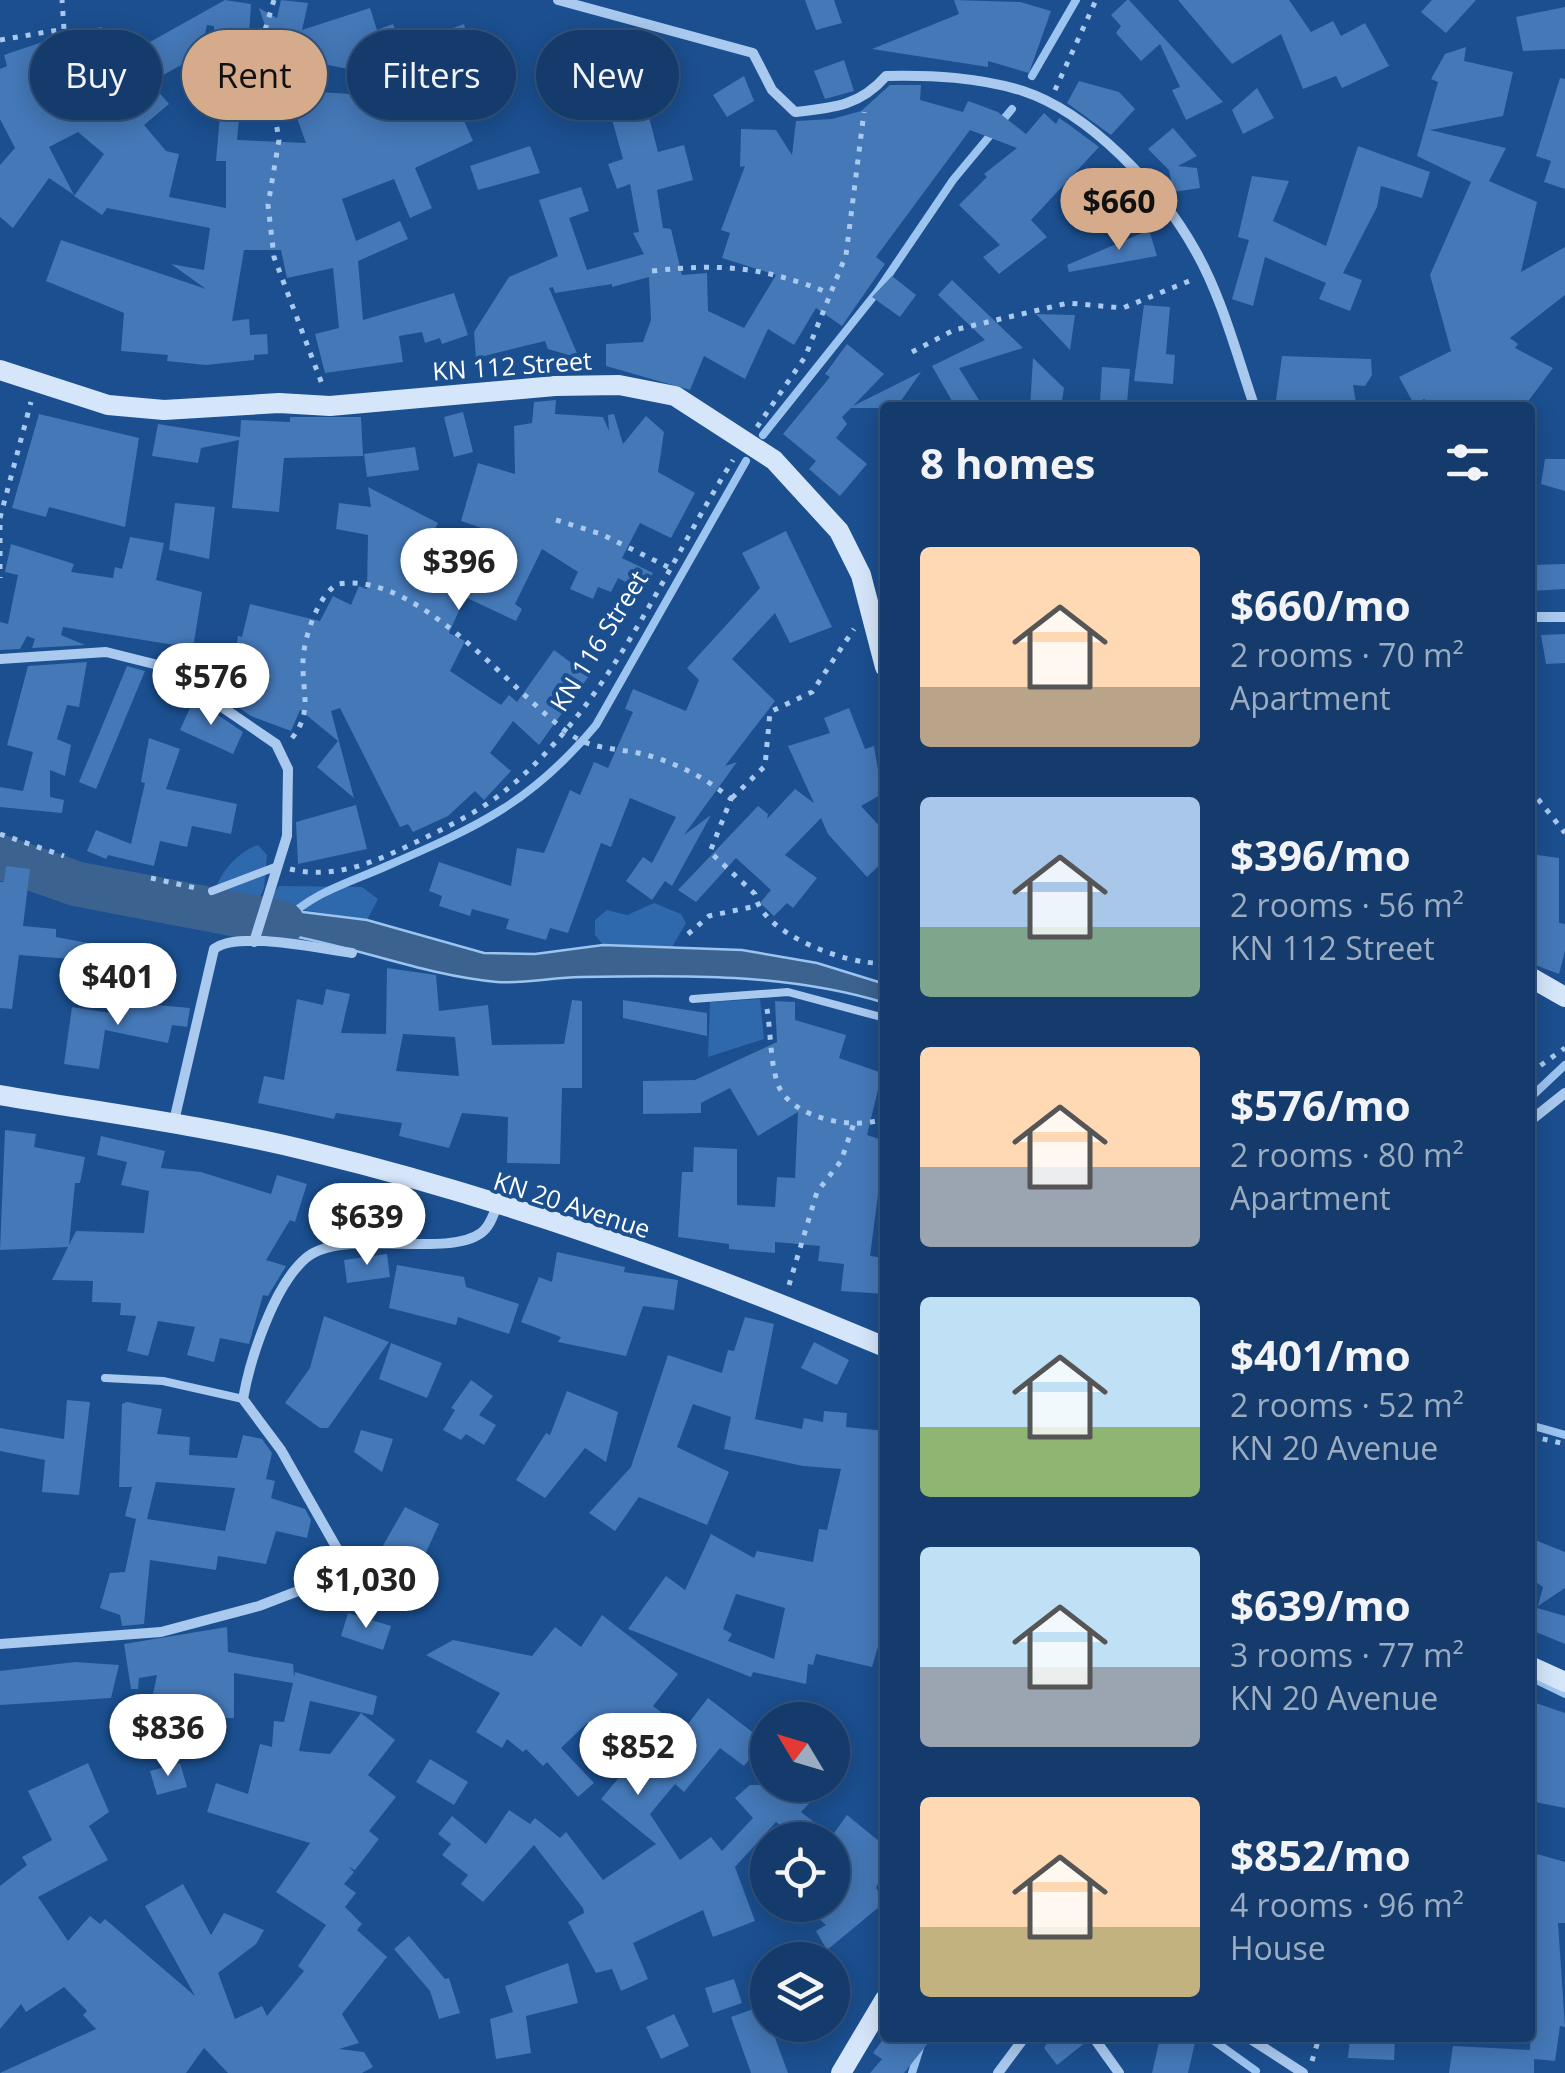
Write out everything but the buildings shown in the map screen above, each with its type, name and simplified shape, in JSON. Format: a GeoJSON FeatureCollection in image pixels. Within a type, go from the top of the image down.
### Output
{"type":"FeatureCollection","features":[{"type":"Feature","properties":{"kind":"street"},"geometry":{"type":"LineString","coordinates":[[558,0],[753,53],[772,90],[795,112],[846,106],[873,91],[886,76],[963,77],[1050,102],[1110,146],[1159,196],[1196,251],[1254,402]]}},
{"type":"Feature","properties":{"kind":"street","name":"KN 112 Street"},"geometry":{"type":"LineString","coordinates":[[0,370],[35,385],[108,405],[164,410],[279,403],[330,406],[555,386],[619,385],[675,396],[745,440],[796,481],[839,531],[861,575],[880,648]]}},
{"type":"Feature","properties":{"kind":"street"},"geometry":{"type":"LineString","coordinates":[[1535,617],[1565,618]]}},
{"type":"Feature","properties":{"kind":"street"},"geometry":{"type":"LineString","coordinates":[[0,659],[106,652],[162,666],[276,744],[288,768],[287,836],[256,937]]}},
{"type":"Feature","properties":{"kind":"street"},"geometry":{"type":"LineString","coordinates":[[174,1122],[210,956],[225,942],[256,937],[352,953]]}},
{"type":"Feature","properties":{"kind":"street"},"geometry":{"type":"LineString","coordinates":[[1535,980],[1565,996]]}},
{"type":"Feature","properties":{"kind":"street"},"geometry":{"type":"LineString","coordinates":[[1535,1118],[1565,1093]]}},
{"type":"Feature","properties":{"kind":"street","name":"KN 20 Avenue"},"geometry":{"type":"LineString","coordinates":[[0,1095],[174,1122],[315,1152],[497,1206],[782,1304],[880,1345]]}},
{"type":"Feature","properties":{"kind":"street"},"geometry":{"type":"LineString","coordinates":[[0,1644],[161,1632],[260,1606],[324,1582],[335,1570],[339,1552],[331,1531],[282,1450],[243,1399],[250,1359],[286,1286],[306,1257],[328,1247],[468,1239],[488,1226],[497,1206]]}},
{"type":"Feature","properties":{"kind":"street"},"geometry":{"type":"LineString","coordinates":[[1535,1668],[1565,1682]]}},
{"type":"Feature","properties":{"kind":"street"},"geometry":{"type":"LineString","coordinates":[[840,2073],[880,2007]]}},
{"type":"Feature","properties":{"kind":"street"},"geometry":{"type":"LineString","coordinates":[[998,2073],[1021,2042]]}},
{"type":"Feature","properties":{"kind":"street"},"geometry":{"type":"LineString","coordinates":[[1097,2042],[1119,2073]]}},
{"type":"Feature","properties":{"kind":"street"},"geometry":{"type":"LineString","coordinates":[[1256,2042],[1306,2073]]}},
{"type":"Feature","properties":{"kind":"lane"},"geometry":{"type":"LineString","coordinates":[[212,891],[278,866]]}},
{"type":"Feature","properties":{"kind":"lane"},"geometry":{"type":"LineString","coordinates":[[694,999],[764,990],[841,1003],[880,1016]]}},
{"type":"Feature","properties":{"kind":"lane"},"geometry":{"type":"LineString","coordinates":[[105,1378],[163,1381],[243,1399]]}},
{"type":"Feature","properties":{"kind":"path"},"geometry":{"type":"LineString","coordinates":[[0,40],[64,29],[62,0]]}},
{"type":"Feature","properties":{"kind":"path"},"geometry":{"type":"LineString","coordinates":[[274,0],[262,40],[279,140],[268,204],[274,258],[330,406]]}},
{"type":"Feature","properties":{"kind":"path"},"geometry":{"type":"LineString","coordinates":[[1050,102],[1096,0]]}},
{"type":"Feature","properties":{"kind":"path","name":"KN 116 Street"},"geometry":{"type":"LineString","coordinates":[[278,866],[332,873],[380,859],[446,828],[503,793],[569,733],[745,440],[792,381],[846,255],[866,100]]}},
{"type":"Feature","properties":{"kind":"path"},"geometry":{"type":"LineString","coordinates":[[652,271],[717,264],[793,278],[830,293]]}},
{"type":"Feature","properties":{"kind":"path"},"geometry":{"type":"LineString","coordinates":[[912,352],[954,330],[1068,303],[1123,308],[1206,274]]}},
{"type":"Feature","properties":{"kind":"path"},"geometry":{"type":"LineString","coordinates":[[0,578],[0,522],[35,385]]}},
{"type":"Feature","properties":{"kind":"path"},"geometry":{"type":"LineString","coordinates":[[556,520],[601,534],[668,568]]}},
{"type":"Feature","properties":{"kind":"path"},"geometry":{"type":"LineString","coordinates":[[281,753],[304,717],[308,700],[304,652],[324,596],[332,587],[350,582],[375,587],[416,606],[475,646],[569,733],[586,744],[683,767],[731,799]]}},
{"type":"Feature","properties":{"kind":"path"},"geometry":{"type":"LineString","coordinates":[[870,612],[836,652],[812,692],[770,712],[765,766],[731,799],[709,846],[755,894],[756,906],[773,925],[804,942],[880,963]]}},
{"type":"Feature","properties":{"kind":"path"},"geometry":{"type":"LineString","coordinates":[[1535,795],[1565,833]]}},
{"type":"Feature","properties":{"kind":"path"},"geometry":{"type":"LineString","coordinates":[[0,834],[64,856]]}},
{"type":"Feature","properties":{"kind":"path"},"geometry":{"type":"LineString","coordinates":[[151,878],[212,891]]}},
{"type":"Feature","properties":{"kind":"path"},"geometry":{"type":"LineString","coordinates":[[688,934],[710,916],[756,906]]}},
{"type":"Feature","properties":{"kind":"path"},"geometry":{"type":"LineString","coordinates":[[764,990],[780,1090],[815,1114],[854,1123],[880,1119]]}},
{"type":"Feature","properties":{"kind":"path"},"geometry":{"type":"LineString","coordinates":[[1535,1069],[1565,1048]]}},
{"type":"Feature","properties":{"kind":"path"},"geometry":{"type":"LineString","coordinates":[[782,1304],[817,1192],[841,1161],[854,1123]]}},
{"type":"Feature","properties":{"kind":"path"},"geometry":{"type":"LineString","coordinates":[[1535,1437],[1565,1444]]}},
{"type":"Feature","properties":{"kind":"path"},"geometry":{"type":"LineString","coordinates":[[1306,2073],[1318,2042]]}},
{"type":"Feature","properties":{"kind":"shaded area"},"geometry":{"type":"Polygon","coordinates":[[[258,845],[267,855],[264,888],[257,904],[224,903],[214,896],[229,865],[258,845]]]}},
{"type":"Feature","properties":{"kind":"shaded area"},"geometry":{"type":"Polygon","coordinates":[[[279,886],[362,887],[378,899],[367,920],[273,905],[273,894],[279,886]]]}},
{"type":"Feature","properties":{"kind":"shaded area"},"geometry":{"type":"Polygon","coordinates":[[[654,903],[681,914],[686,923],[672,947],[603,945],[595,935],[595,920],[607,910],[627,915],[654,903]]]}},
{"type":"Feature","properties":{"kind":"shaded area"},"geometry":{"type":"Polygon","coordinates":[[[295,911],[367,920],[484,953],[535,954],[603,945],[742,950],[817,963],[880,982],[880,1002],[810,986],[734,978],[581,977],[507,982],[469,978],[281,934],[282,923],[295,911]]]}},
{"type":"Feature","properties":{"kind":"shaded area"},"geometry":{"type":"Polygon","coordinates":[[[760,999],[764,1039],[708,1057],[710,1002],[760,999]]]}},
{"type":"Feature","properties":{"kind":"waterway"},"geometry":{"type":"LineString","coordinates":[[1032,76],[1076,0]]}},
{"type":"Feature","properties":{"kind":"waterway"},"geometry":{"type":"LineString","coordinates":[[763,435],[877,292],[953,180],[1012,109]]}},
{"type":"Feature","properties":{"kind":"waterway"},"geometry":{"type":"LineString","coordinates":[[282,923],[319,895],[477,824],[526,793],[572,752],[596,725],[746,461]]}},
{"type":"Feature","properties":{"kind":"waterway"},"geometry":{"type":"LineString","coordinates":[[0,857],[77,884],[282,923]]}},
{"type":"Feature","properties":{"kind":"waterway"},"geometry":{"type":"LineString","coordinates":[[1535,1093],[1565,1065]]}},
{"type":"Feature","properties":{"kind":"waterway"},"geometry":{"type":"LineString","coordinates":[[1535,1426],[1565,1435]]}},
{"type":"Feature","properties":{"kind":"waterway"},"geometry":{"type":"LineString","coordinates":[[1535,1679],[1565,1694]]}},
{"type":"Feature","properties":{"kind":"waterway"},"geometry":{"type":"LineString","coordinates":[[912,2073],[922,2042]]}},
{"type":"Feature","properties":{"kind":"waterway"},"geometry":{"type":"LineString","coordinates":[[1216,2042],[1256,2071]]}}]}
